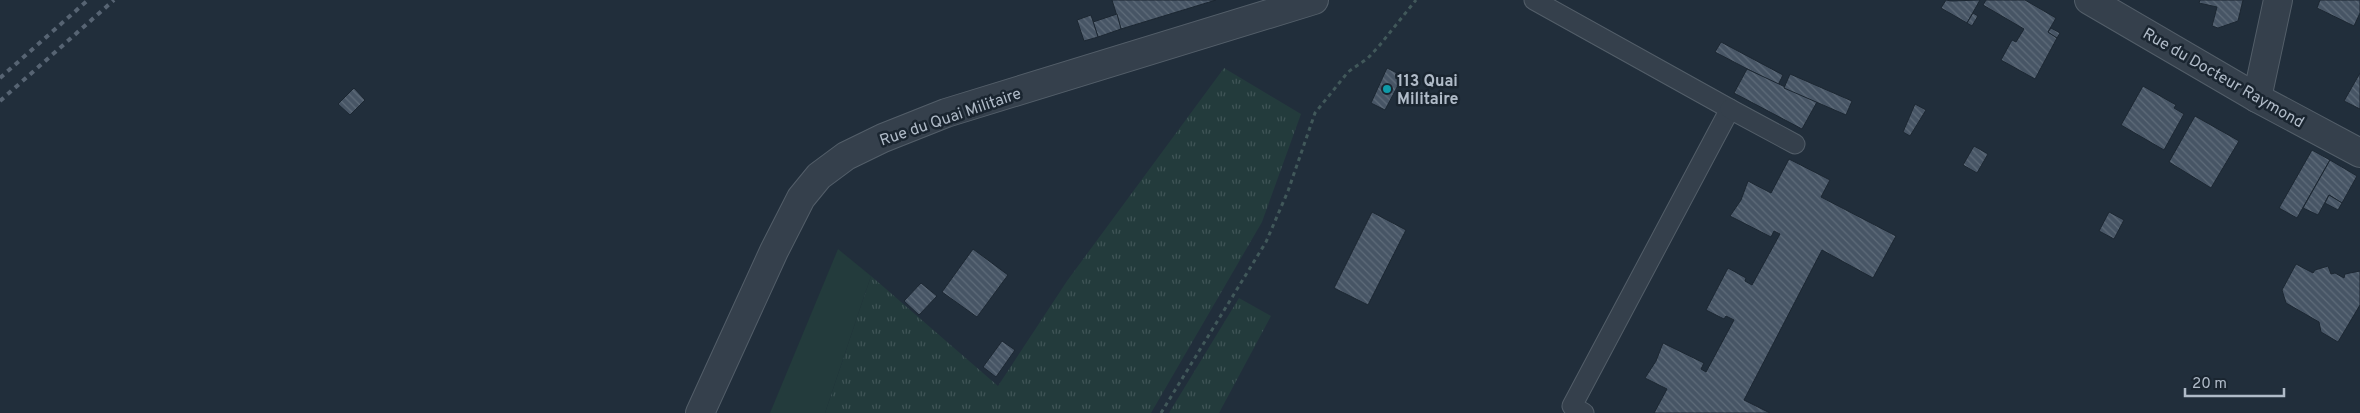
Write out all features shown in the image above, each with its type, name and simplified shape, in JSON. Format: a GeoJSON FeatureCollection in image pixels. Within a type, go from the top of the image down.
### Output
{"type":"FeatureCollection","features":[{"type":"Feature","properties":{"kind":"street","name":"Rue du Quai Militaire"},"geometry":{"type":"LineString","coordinates":[[700,413],[770,259],[801,198],[819,176],[846,156],[883,138],[946,113],[1314,0]]}},
{"type":"Feature","properties":{"kind":"street","name":"Rue du Docteur Raymond"},"geometry":{"type":"LineString","coordinates":[[2089,0],[2257,98],[2360,153]]}},
{"type":"Feature","properties":{"kind":"street"},"geometry":{"type":"LineString","coordinates":[[2257,98],[2278,0]]}},
{"type":"Feature","properties":{"kind":"lane"},"geometry":{"type":"LineString","coordinates":[[1534,0],[1795,144]]}},
{"type":"Feature","properties":{"kind":"lane"},"geometry":{"type":"LineString","coordinates":[[1584,413],[1572,406],[1730,109]]}},
{"type":"Feature","properties":{"kind":"path"},"geometry":{"type":"LineString","coordinates":[[1161,413],[1266,242],[1288,191],[1315,113],[1348,72],[1374,52],[1416,0]]}},
{"type":"Feature","properties":{"kind":"green space"},"geometry":{"type":"Polygon","coordinates":[[[1224,68],[1301,114],[1262,222],[1151,413],[825,413],[871,276],[998,386],[1067,281],[1224,68]]]}},
{"type":"Feature","properties":{"kind":"green space"},"geometry":{"type":"Polygon","coordinates":[[[838,249],[871,276],[825,413],[770,413],[838,249]]]}},
{"type":"Feature","properties":{"kind":"green space"},"geometry":{"type":"Polygon","coordinates":[[[1239,298],[1271,316],[1219,413],[1169,413],[1239,298]]]}},
{"type":"Feature","properties":{"kind":"building"},"geometry":{"type":"Polygon","coordinates":[[[1112,0],[1216,0],[1121,29],[1112,0]]]}},
{"type":"Feature","properties":{"kind":"building"},"geometry":{"type":"Polygon","coordinates":[[[1946,0],[1980,0],[1967,23],[1941,8],[1946,0]]]}},
{"type":"Feature","properties":{"kind":"building"},"geometry":{"type":"Polygon","coordinates":[[[1986,0],[2025,0],[2056,18],[2048,32],[2057,38],[2035,79],[2001,60],[2012,40],[2016,42],[2024,29],[1983,5],[1986,0]]]}},
{"type":"Feature","properties":{"kind":"building"},"geometry":{"type":"Polygon","coordinates":[[[2200,0],[2243,0],[2238,21],[2218,28],[2212,26],[2217,7],[2199,3],[2200,0]]]}},
{"type":"Feature","properties":{"kind":"building"},"geometry":{"type":"Polygon","coordinates":[[[2320,0],[2360,0],[2360,13],[2354,26],[2317,8],[2320,0]]]}},
{"type":"Feature","properties":{"kind":"building"},"geometry":{"type":"Polygon","coordinates":[[[1973,13],[1978,16],[1972,26],[1967,23],[1973,13]]]}},
{"type":"Feature","properties":{"kind":"building"},"geometry":{"type":"Polygon","coordinates":[[[1117,14],[1121,29],[1098,37],[1093,22],[1117,14]]]}},
{"type":"Feature","properties":{"kind":"building"},"geometry":{"type":"Polygon","coordinates":[[[1091,15],[1098,37],[1084,41],[1077,20],[1091,15]]]}},
{"type":"Feature","properties":{"kind":"building"},"geometry":{"type":"Polygon","coordinates":[[[2051,28],[2060,33],[2057,38],[2048,32],[2051,28]]]}},
{"type":"Feature","properties":{"kind":"building"},"geometry":{"type":"Polygon","coordinates":[[[1721,42],[1783,75],[1778,85],[1715,52],[1721,42]]]}},
{"type":"Feature","properties":{"kind":"building","name":"113 Quai Militaire"},"geometry":{"type":"Polygon","coordinates":[[[1387,68],[1403,76],[1385,110],[1371,103],[1387,68]]]}},
{"type":"Feature","properties":{"kind":"building"},"geometry":{"type":"Polygon","coordinates":[[[1747,69],[1817,102],[1802,129],[1734,93],[1747,69]]]}},
{"type":"Feature","properties":{"kind":"building"},"geometry":{"type":"Polygon","coordinates":[[[2360,73],[2360,109],[2344,101],[2360,73]]]}},
{"type":"Feature","properties":{"kind":"building"},"geometry":{"type":"Polygon","coordinates":[[[1790,74],[1852,101],[1846,115],[1784,88],[1790,74]]]}},
{"type":"Feature","properties":{"kind":"building"},"geometry":{"type":"Polygon","coordinates":[[[2143,86],[2176,105],[2174,108],[2184,114],[2164,150],[2121,125],[2143,86]]]}},
{"type":"Feature","properties":{"kind":"building"},"geometry":{"type":"Polygon","coordinates":[[[354,88],[365,100],[350,115],[338,104],[354,88]]]}},
{"type":"Feature","properties":{"kind":"building"},"geometry":{"type":"Polygon","coordinates":[[[1915,104],[1926,110],[1910,136],[1903,132],[1915,104]]]}},
{"type":"Feature","properties":{"kind":"building"},"geometry":{"type":"Polygon","coordinates":[[[2195,116],[2239,141],[2211,188],[2169,162],[2195,116]]]}},
{"type":"Feature","properties":{"kind":"building"},"geometry":{"type":"Polygon","coordinates":[[[1974,146],[1988,154],[1977,173],[1963,165],[1974,146]]]}},
{"type":"Feature","properties":{"kind":"building"},"geometry":{"type":"Polygon","coordinates":[[[2312,150],[2330,160],[2297,218],[2279,208],[2312,150]]]}},
{"type":"Feature","properties":{"kind":"building"},"geometry":{"type":"Polygon","coordinates":[[[1789,159],[1830,180],[1821,197],[1896,236],[1873,278],[1822,250],[1744,400],[1770,413],[1654,413],[1667,389],[1645,378],[1656,361],[1663,343],[1704,363],[1701,369],[1706,372],[1734,320],[1726,316],[1724,319],[1706,310],[1728,268],[1746,278],[1745,281],[1752,285],[1780,234],[1774,231],[1771,237],[1730,216],[1741,200],[1748,181],[1771,193],[1789,159]]]}},
{"type":"Feature","properties":{"kind":"building"},"geometry":{"type":"Polygon","coordinates":[[[2330,160],[2357,176],[2342,203],[2329,195],[2318,215],[2303,208],[2330,160]]]}},
{"type":"Feature","properties":{"kind":"building"},"geometry":{"type":"Polygon","coordinates":[[[2329,195],[2342,203],[2338,210],[2325,203],[2329,195]]]}},
{"type":"Feature","properties":{"kind":"building"},"geometry":{"type":"Polygon","coordinates":[[[1372,212],[1406,230],[1368,305],[1334,288],[1372,212]]]}},
{"type":"Feature","properties":{"kind":"building"},"geometry":{"type":"Polygon","coordinates":[[[2109,212],[2124,220],[2114,239],[2099,231],[2109,212]]]}},
{"type":"Feature","properties":{"kind":"building"},"geometry":{"type":"Polygon","coordinates":[[[973,249],[1008,275],[977,317],[942,292],[973,249]]]}},
{"type":"Feature","properties":{"kind":"building"},"geometry":{"type":"Polygon","coordinates":[[[2296,264],[2313,273],[2315,270],[2328,266],[2331,274],[2335,273],[2344,278],[2345,274],[2360,271],[2360,305],[2338,342],[2321,332],[2319,322],[2286,303],[2282,290],[2296,264]]]}},
{"type":"Feature","properties":{"kind":"building"},"geometry":{"type":"Polygon","coordinates":[[[921,283],[937,296],[919,315],[904,301],[921,283]]]}},
{"type":"Feature","properties":{"kind":"building"},"geometry":{"type":"Polygon","coordinates":[[[1002,341],[1015,350],[996,377],[983,367],[1002,341]]]}},
{"type":"Feature","properties":{"kind":"railway"},"geometry":{"type":"LineString","coordinates":[[0,78],[88,0]]}},
{"type":"Feature","properties":{"kind":"railway"},"geometry":{"type":"LineString","coordinates":[[0,101],[114,0]]}},
{"type":"Feature","properties":{"kind":"place","name":"113 Quai Militaire"},"geometry":{"type":"Point","coordinates":[1387,89]}}]}
